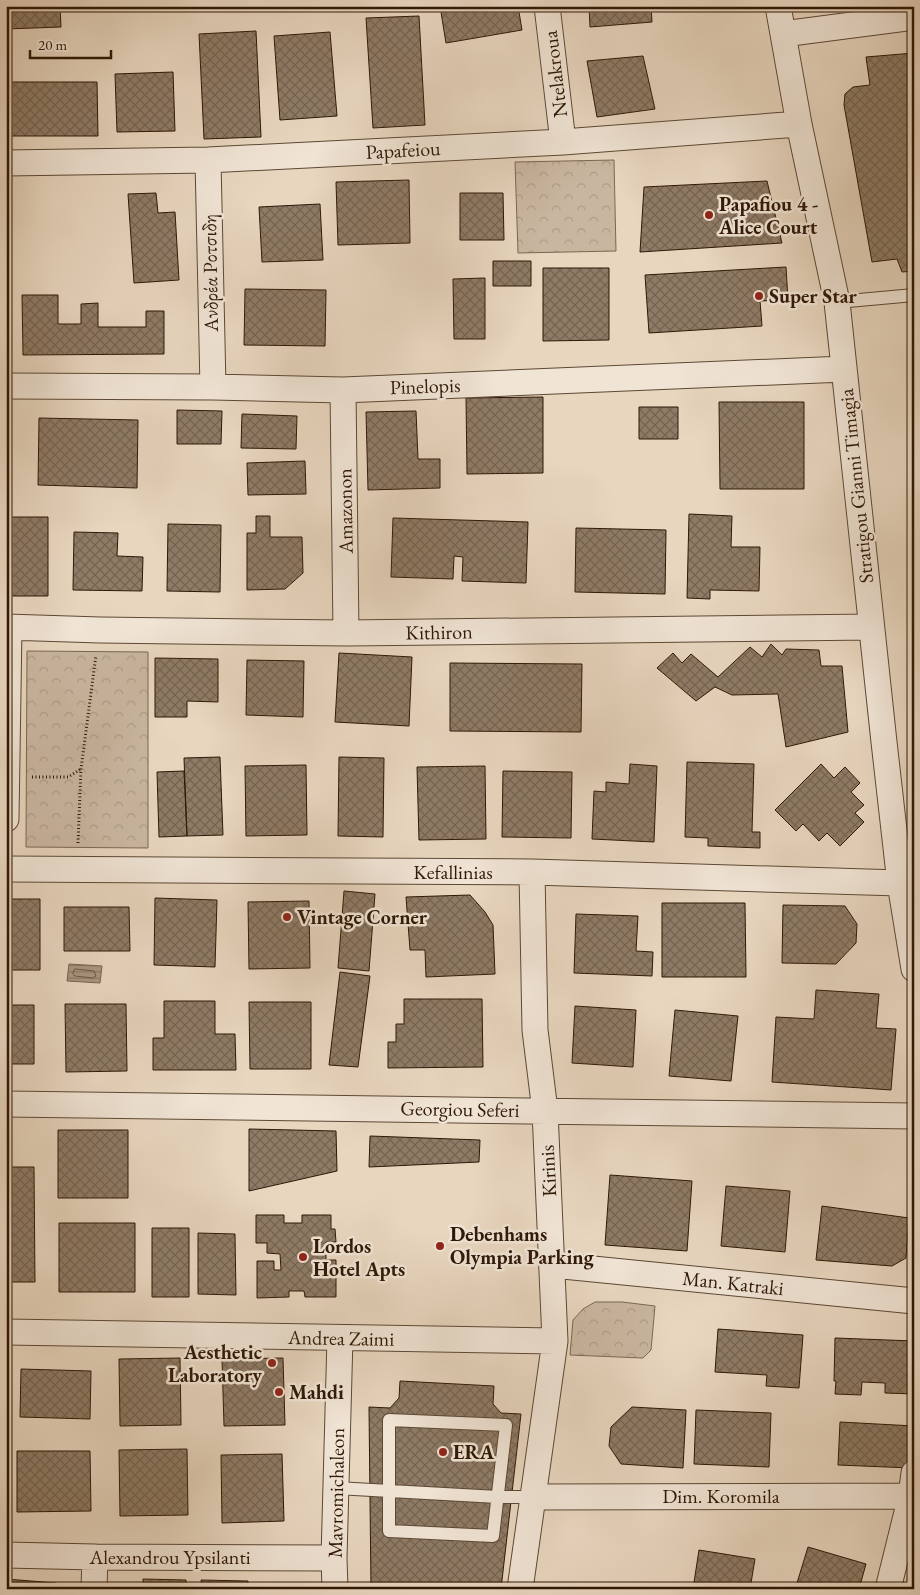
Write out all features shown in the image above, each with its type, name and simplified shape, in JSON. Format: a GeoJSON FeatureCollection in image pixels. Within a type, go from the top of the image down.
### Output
{"type":"FeatureCollection","features":[{"type":"Feature","properties":{"kind":"street","name":"Ntelakroua"},"geometry":{"type":"LineString","coordinates":[[547,6],[563,142]]}},
{"type":"Feature","properties":{"kind":"street","name":"Stratigou Gianni Timagia"},"geometry":{"type":"LineString","coordinates":[[778,6],[799,124],[838,302],[871,626],[900,883],[914,969]]}},
{"type":"Feature","properties":{"kind":"street"},"geometry":{"type":"LineString","coordinates":[[783,34],[914,16]]}},
{"type":"Feature","properties":{"kind":"street","name":"Papafeiou"},"geometry":{"type":"LineString","coordinates":[[6,163],[208,160],[563,142],[799,124]]}},
{"type":"Feature","properties":{"kind":"street","name":"Ανδρέα Ροτσιδη"},"geometry":{"type":"LineString","coordinates":[[208,160],[213,387]]}},
{"type":"Feature","properties":{"kind":"street","name":"Pinelopis"},"geometry":{"type":"LineString","coordinates":[[6,386],[343,390],[844,369]]}},
{"type":"Feature","properties":{"kind":"street","name":"Amazonon"},"geometry":{"type":"LineString","coordinates":[[343,390],[346,633]]}},
{"type":"Feature","properties":{"kind":"street"},"geometry":{"type":"LineString","coordinates":[[6,819],[8,626]]}},
{"type":"Feature","properties":{"kind":"street","name":"Kithiron"},"geometry":{"type":"LineString","coordinates":[[8,626],[100,630],[346,633],[871,626]]}},
{"type":"Feature","properties":{"kind":"street","name":"Kefallinias"},"geometry":{"type":"LineString","coordinates":[[6,869],[532,872],[900,883]]}},
{"type":"Feature","properties":{"kind":"street","name":"Kirinis"},"geometry":{"type":"LineString","coordinates":[[520,1589],[555,1341],[545,1111],[535,1030],[532,872]]}},
{"type":"Feature","properties":{"kind":"street","name":"Georgiou Seferi"},"geometry":{"type":"LineString","coordinates":[[6,1104],[914,1116]]}},
{"type":"Feature","properties":{"kind":"street","name":"Man. Katraki"},"geometry":{"type":"LineString","coordinates":[[552,1265],[914,1301]]}},
{"type":"Feature","properties":{"kind":"street","name":"Andrea Zaimi"},"geometry":{"type":"LineString","coordinates":[[6,1332],[555,1341]]}},
{"type":"Feature","properties":{"kind":"street","name":"Mavromichaleon"},"geometry":{"type":"LineString","coordinates":[[335,1589],[334,1558],[340,1338]]}},
{"type":"Feature","properties":{"kind":"street"},"geometry":{"type":"LineString","coordinates":[[888,1589],[912,1485]]}},
{"type":"Feature","properties":{"kind":"street","name":"Dim. Koromila"},"geometry":{"type":"LineString","coordinates":[[532,1497],[912,1485]]}},
{"type":"Feature","properties":{"kind":"street","name":"Alexandrou Ypsilanti"},"geometry":{"type":"LineString","coordinates":[[6,1555],[334,1558]]}},
{"type":"Feature","properties":{"kind":"street"},"geometry":{"type":"LineString","coordinates":[[94,1589],[95,1557]]}},
{"type":"Feature","properties":{"kind":"lane"},"geometry":{"type":"LineString","coordinates":[[838,302],[914,295]]}},
{"type":"Feature","properties":{"kind":"lane"},"geometry":{"type":"LineString","coordinates":[[389,1420],[506,1425],[498,1497],[493,1536],[389,1531],[389,1420]]}},
{"type":"Feature","properties":{"kind":"lane"},"geometry":{"type":"LineString","coordinates":[[336,1488],[498,1497],[532,1497]]}},
{"type":"Feature","properties":{"kind":"path"},"geometry":{"type":"LineString","coordinates":[[76,870],[81,769],[100,630]]}},
{"type":"Feature","properties":{"kind":"path"},"geometry":{"type":"LineString","coordinates":[[7,778],[68,777],[81,769]]}},
{"type":"Feature","properties":{"kind":"green space"},"geometry":{"type":"Polygon","coordinates":[[[614,160],[616,251],[518,253],[515,162],[614,160]]]}},
{"type":"Feature","properties":{"kind":"green space"},"geometry":{"type":"Polygon","coordinates":[[[27,651],[148,652],[148,848],[26,847],[27,651]]]}},
{"type":"Feature","properties":{"kind":"green space"},"geometry":{"type":"Polygon","coordinates":[[[595,1302],[622,1302],[655,1306],[651,1350],[643,1358],[570,1355],[573,1320],[583,1309],[595,1302]]]}},
{"type":"Feature","properties":{"kind":"water"},"geometry":{"type":"Polygon","coordinates":[[[69,964],[102,966],[100,983],[67,981],[69,964]]]}},
{"type":"Feature","properties":{"kind":"building"},"geometry":{"type":"Polygon","coordinates":[[[6,6],[60,6],[61,27],[6,29],[6,6]]]}},
{"type":"Feature","properties":{"kind":"building"},"geometry":{"type":"Polygon","coordinates":[[[86,6],[119,6],[119,7],[86,8],[86,6]]]}},
{"type":"Feature","properties":{"kind":"building"},"geometry":{"type":"Polygon","coordinates":[[[440,6],[518,6],[522,30],[446,43],[440,6]]]}},
{"type":"Feature","properties":{"kind":"building"},"geometry":{"type":"Polygon","coordinates":[[[589,6],[651,6],[652,22],[590,27],[589,6]]]}},
{"type":"Feature","properties":{"kind":"building"},"geometry":{"type":"Polygon","coordinates":[[[419,16],[425,125],[373,128],[366,18],[419,16]]]}},
{"type":"Feature","properties":{"kind":"building"},"geometry":{"type":"Polygon","coordinates":[[[256,31],[261,137],[204,139],[199,34],[256,31]]]}},
{"type":"Feature","properties":{"kind":"building"},"geometry":{"type":"Polygon","coordinates":[[[330,32],[337,116],[280,120],[274,36],[330,32]]]}},
{"type":"Feature","properties":{"kind":"building"},"geometry":{"type":"Polygon","coordinates":[[[914,53],[914,271],[902,272],[897,259],[872,262],[844,105],[845,94],[853,87],[870,85],[866,57],[914,53]]]}},
{"type":"Feature","properties":{"kind":"building"},"geometry":{"type":"Polygon","coordinates":[[[643,56],[655,109],[597,117],[587,61],[643,56]]]}},
{"type":"Feature","properties":{"kind":"building"},"geometry":{"type":"Polygon","coordinates":[[[173,72],[175,131],[117,132],[115,74],[173,72]]]}},
{"type":"Feature","properties":{"kind":"building"},"geometry":{"type":"Polygon","coordinates":[[[8,82],[97,82],[98,136],[8,136],[8,82]]]}},
{"type":"Feature","properties":{"kind":"building"},"geometry":{"type":"Polygon","coordinates":[[[409,180],[410,243],[338,245],[336,182],[409,180]]]}},
{"type":"Feature","properties":{"kind":"building","name":"Papafiou 4 - Alice Court"},"geometry":{"type":"Polygon","coordinates":[[[767,181],[782,243],[640,252],[644,187],[767,181]]]}},
{"type":"Feature","properties":{"kind":"building"},"geometry":{"type":"Polygon","coordinates":[[[156,193],[158,213],[175,212],[179,280],[134,283],[128,194],[156,193]]]}},
{"type":"Feature","properties":{"kind":"building"},"geometry":{"type":"Polygon","coordinates":[[[460,193],[503,193],[504,240],[460,240],[460,193]]]}},
{"type":"Feature","properties":{"kind":"building"},"geometry":{"type":"Polygon","coordinates":[[[320,204],[323,260],[262,262],[259,207],[320,204]]]}},
{"type":"Feature","properties":{"kind":"building"},"geometry":{"type":"Polygon","coordinates":[[[493,261],[531,261],[531,286],[493,286],[493,261]]]}},
{"type":"Feature","properties":{"kind":"building"},"geometry":{"type":"Polygon","coordinates":[[[786,267],[788,300],[760,301],[762,326],[649,333],[645,275],[786,267]]]}},
{"type":"Feature","properties":{"kind":"building"},"geometry":{"type":"Polygon","coordinates":[[[543,268],[609,268],[609,340],[543,341],[543,268]]]}},
{"type":"Feature","properties":{"kind":"building"},"geometry":{"type":"Polygon","coordinates":[[[485,278],[485,339],[454,339],[453,279],[485,278]]]}},
{"type":"Feature","properties":{"kind":"building"},"geometry":{"type":"Polygon","coordinates":[[[245,289],[326,290],[325,346],[244,345],[245,289]]]}},
{"type":"Feature","properties":{"kind":"building"},"geometry":{"type":"Polygon","coordinates":[[[22,295],[58,295],[58,324],[81,324],[81,304],[98,303],[98,327],[146,327],[146,311],[164,311],[164,354],[23,355],[22,295]]]}},
{"type":"Feature","properties":{"kind":"building"},"geometry":{"type":"Polygon","coordinates":[[[543,397],[543,473],[467,474],[466,398],[543,397]]]}},
{"type":"Feature","properties":{"kind":"building"},"geometry":{"type":"Polygon","coordinates":[[[719,402],[804,402],[804,489],[720,489],[719,402]]]}},
{"type":"Feature","properties":{"kind":"building"},"geometry":{"type":"Polygon","coordinates":[[[639,407],[678,407],[678,439],[639,439],[639,407]]]}},
{"type":"Feature","properties":{"kind":"building"},"geometry":{"type":"Polygon","coordinates":[[[177,410],[222,411],[221,444],[177,444],[177,410]]]}},
{"type":"Feature","properties":{"kind":"building"},"geometry":{"type":"Polygon","coordinates":[[[416,411],[418,459],[440,459],[440,488],[368,490],[366,412],[416,411]]]}},
{"type":"Feature","properties":{"kind":"building"},"geometry":{"type":"Polygon","coordinates":[[[242,414],[297,416],[296,449],[241,448],[242,414]]]}},
{"type":"Feature","properties":{"kind":"building"},"geometry":{"type":"Polygon","coordinates":[[[39,418],[138,420],[137,488],[38,485],[39,418]]]}},
{"type":"Feature","properties":{"kind":"building"},"geometry":{"type":"Polygon","coordinates":[[[305,461],[306,494],[248,495],[247,463],[305,461]]]}},
{"type":"Feature","properties":{"kind":"building"},"geometry":{"type":"Polygon","coordinates":[[[689,514],[732,516],[731,547],[760,547],[759,591],[710,590],[710,599],[687,598],[689,514]]]}},
{"type":"Feature","properties":{"kind":"building"},"geometry":{"type":"Polygon","coordinates":[[[256,516],[270,516],[270,537],[302,537],[303,573],[285,589],[247,590],[247,533],[256,533],[256,516]]]}},
{"type":"Feature","properties":{"kind":"building"},"geometry":{"type":"Polygon","coordinates":[[[6,517],[48,517],[48,596],[6,596],[6,517]]]}},
{"type":"Feature","properties":{"kind":"building"},"geometry":{"type":"Polygon","coordinates":[[[393,518],[528,522],[526,583],[462,581],[463,557],[454,556],[453,579],[391,577],[393,518]]]}},
{"type":"Feature","properties":{"kind":"building"},"geometry":{"type":"Polygon","coordinates":[[[168,524],[221,525],[220,592],[167,591],[168,524]]]}},
{"type":"Feature","properties":{"kind":"building"},"geometry":{"type":"Polygon","coordinates":[[[576,528],[666,530],[665,594],[575,592],[576,528]]]}},
{"type":"Feature","properties":{"kind":"building"},"geometry":{"type":"Polygon","coordinates":[[[74,532],[118,533],[117,556],[143,557],[142,591],[73,590],[74,532]]]}},
{"type":"Feature","properties":{"kind":"building"},"geometry":{"type":"Polygon","coordinates":[[[771,644],[782,655],[786,649],[819,650],[821,666],[842,666],[848,732],[786,747],[778,694],[732,695],[715,687],[696,701],[657,668],[673,653],[682,663],[691,654],[718,677],[750,647],[762,657],[771,644]]]}},
{"type":"Feature","properties":{"kind":"building"},"geometry":{"type":"Polygon","coordinates":[[[339,653],[412,657],[409,726],[335,722],[339,653]]]}},
{"type":"Feature","properties":{"kind":"building"},"geometry":{"type":"Polygon","coordinates":[[[155,658],[218,659],[218,702],[187,701],[187,717],[155,717],[155,658]]]}},
{"type":"Feature","properties":{"kind":"building"},"geometry":{"type":"Polygon","coordinates":[[[247,660],[304,661],[303,717],[246,715],[247,660]]]}},
{"type":"Feature","properties":{"kind":"building"},"geometry":{"type":"Polygon","coordinates":[[[450,663],[582,664],[581,732],[450,731],[450,663]]]}},
{"type":"Feature","properties":{"kind":"building"},"geometry":{"type":"Polygon","coordinates":[[[220,757],[223,835],[187,836],[184,758],[220,757]]]}},
{"type":"Feature","properties":{"kind":"building"},"geometry":{"type":"Polygon","coordinates":[[[339,757],[384,758],[383,837],[338,836],[339,757]]]}},
{"type":"Feature","properties":{"kind":"building"},"geometry":{"type":"Polygon","coordinates":[[[687,762],[754,764],[752,832],[760,832],[760,848],[708,846],[708,838],[685,837],[687,762]]]}},
{"type":"Feature","properties":{"kind":"building"},"geometry":{"type":"Polygon","coordinates":[[[630,764],[657,766],[654,842],[592,839],[594,791],[606,792],[606,782],[629,784],[630,764]]]}},
{"type":"Feature","properties":{"kind":"building"},"geometry":{"type":"Polygon","coordinates":[[[821,764],[834,778],[845,767],[860,783],[851,792],[864,805],[855,813],[864,822],[840,846],[827,833],[819,841],[803,824],[796,831],[775,810],[821,764]]]}},
{"type":"Feature","properties":{"kind":"building"},"geometry":{"type":"Polygon","coordinates":[[[306,765],[307,835],[246,836],[245,766],[306,765]]]}},
{"type":"Feature","properties":{"kind":"building"},"geometry":{"type":"Polygon","coordinates":[[[485,766],[486,839],[419,840],[417,767],[485,766]]]}},
{"type":"Feature","properties":{"kind":"building"},"geometry":{"type":"Polygon","coordinates":[[[184,771],[187,836],[159,837],[157,772],[184,771]]]}},
{"type":"Feature","properties":{"kind":"building"},"geometry":{"type":"Polygon","coordinates":[[[503,771],[572,772],[571,838],[502,837],[503,771]]]}},
{"type":"Feature","properties":{"kind":"building"},"geometry":{"type":"Polygon","coordinates":[[[344,891],[375,894],[369,971],[338,968],[344,891]]]}},
{"type":"Feature","properties":{"kind":"building"},"geometry":{"type":"Polygon","coordinates":[[[470,895],[485,912],[493,925],[495,974],[426,977],[425,950],[410,950],[406,897],[470,895]]]}},
{"type":"Feature","properties":{"kind":"building"},"geometry":{"type":"Polygon","coordinates":[[[155,898],[217,900],[215,967],[154,965],[155,898]]]}},
{"type":"Feature","properties":{"kind":"building"},"geometry":{"type":"Polygon","coordinates":[[[6,899],[40,899],[40,970],[6,970],[6,899]]]}},
{"type":"Feature","properties":{"kind":"building"},"geometry":{"type":"Polygon","coordinates":[[[309,901],[310,968],[249,969],[248,902],[309,901]]]}},
{"type":"Feature","properties":{"kind":"building"},"geometry":{"type":"Polygon","coordinates":[[[662,903],[745,903],[746,977],[662,977],[662,903]]]}},
{"type":"Feature","properties":{"kind":"building"},"geometry":{"type":"Polygon","coordinates":[[[783,905],[845,906],[857,924],[856,943],[836,964],[782,963],[783,905]]]}},
{"type":"Feature","properties":{"kind":"building"},"geometry":{"type":"Polygon","coordinates":[[[64,907],[129,907],[130,951],[64,951],[64,907]]]}},
{"type":"Feature","properties":{"kind":"building"},"geometry":{"type":"Polygon","coordinates":[[[576,914],[638,916],[636,951],[653,952],[652,976],[574,973],[576,914]]]}},
{"type":"Feature","properties":{"kind":"building"},"geometry":{"type":"Polygon","coordinates":[[[340,972],[370,976],[358,1067],[329,1065],[340,972]]]}},
{"type":"Feature","properties":{"kind":"building"},"geometry":{"type":"Polygon","coordinates":[[[816,990],[879,994],[876,1028],[896,1029],[891,1090],[772,1082],[776,1017],[814,1019],[816,990]]]}},
{"type":"Feature","properties":{"kind":"building"},"geometry":{"type":"Polygon","coordinates":[[[404,999],[482,999],[483,1067],[388,1068],[388,1042],[396,1042],[396,1024],[404,1024],[404,999]]]}},
{"type":"Feature","properties":{"kind":"building"},"geometry":{"type":"Polygon","coordinates":[[[164,1001],[215,1001],[215,1034],[235,1034],[236,1070],[153,1070],[153,1038],[164,1038],[164,1001]]]}},
{"type":"Feature","properties":{"kind":"building"},"geometry":{"type":"Polygon","coordinates":[[[249,1002],[311,1002],[311,1069],[250,1069],[249,1002]]]}},
{"type":"Feature","properties":{"kind":"building"},"geometry":{"type":"Polygon","coordinates":[[[65,1004],[126,1004],[127,1071],[66,1072],[65,1004]]]}},
{"type":"Feature","properties":{"kind":"building"},"geometry":{"type":"Polygon","coordinates":[[[6,1005],[34,1005],[34,1064],[6,1064],[6,1005]]]}},
{"type":"Feature","properties":{"kind":"building"},"geometry":{"type":"Polygon","coordinates":[[[575,1006],[636,1010],[633,1067],[572,1063],[575,1006]]]}},
{"type":"Feature","properties":{"kind":"building"},"geometry":{"type":"Polygon","coordinates":[[[675,1010],[738,1016],[731,1081],[669,1076],[675,1010]]]}},
{"type":"Feature","properties":{"kind":"building"},"geometry":{"type":"Polygon","coordinates":[[[249,1129],[336,1131],[337,1171],[249,1191],[249,1129]]]}},
{"type":"Feature","properties":{"kind":"building"},"geometry":{"type":"Polygon","coordinates":[[[58,1130],[128,1130],[128,1198],[58,1198],[58,1130]]]}},
{"type":"Feature","properties":{"kind":"building"},"geometry":{"type":"Polygon","coordinates":[[[370,1136],[480,1140],[479,1162],[369,1167],[370,1136]]]}},
{"type":"Feature","properties":{"kind":"building"},"geometry":{"type":"Polygon","coordinates":[[[6,1167],[34,1167],[35,1282],[6,1282],[6,1167]]]}},
{"type":"Feature","properties":{"kind":"building"},"geometry":{"type":"Polygon","coordinates":[[[610,1175],[692,1181],[687,1251],[605,1245],[610,1175]]]}},
{"type":"Feature","properties":{"kind":"building"},"geometry":{"type":"Polygon","coordinates":[[[726,1186],[790,1191],[785,1252],[721,1246],[726,1186]]]}},
{"type":"Feature","properties":{"kind":"building"},"geometry":{"type":"Polygon","coordinates":[[[822,1206],[909,1218],[906,1258],[892,1266],[816,1260],[822,1206]]]}},
{"type":"Feature","properties":{"kind":"building","name":"Lordos Hotel Apts"},"geometry":{"type":"Polygon","coordinates":[[[256,1215],[284,1215],[284,1223],[302,1223],[302,1215],[331,1215],[331,1229],[335,1229],[336,1242],[326,1242],[326,1260],[336,1260],[336,1297],[305,1297],[304,1291],[289,1291],[289,1297],[257,1298],[257,1261],[274,1261],[274,1270],[281,1270],[280,1254],[267,1253],[267,1243],[256,1243],[256,1215]]]}},
{"type":"Feature","properties":{"kind":"building"},"geometry":{"type":"Polygon","coordinates":[[[59,1223],[135,1223],[135,1292],[59,1292],[59,1223]]]}},
{"type":"Feature","properties":{"kind":"building"},"geometry":{"type":"Polygon","coordinates":[[[152,1228],[189,1228],[189,1297],[152,1297],[152,1228]]]}},
{"type":"Feature","properties":{"kind":"building"},"geometry":{"type":"Polygon","coordinates":[[[198,1233],[235,1234],[236,1295],[198,1294],[198,1233]]]}},
{"type":"Feature","properties":{"kind":"building"},"geometry":{"type":"Polygon","coordinates":[[[718,1329],[803,1335],[799,1388],[766,1386],[767,1375],[715,1372],[718,1329]]]}},
{"type":"Feature","properties":{"kind":"building"},"geometry":{"type":"Polygon","coordinates":[[[835,1338],[914,1341],[914,1394],[885,1393],[885,1383],[862,1382],[861,1395],[835,1394],[835,1338]]]}},
{"type":"Feature","properties":{"kind":"building"},"geometry":{"type":"Polygon","coordinates":[[[180,1358],[181,1425],[120,1426],[119,1359],[180,1358]]]}},
{"type":"Feature","properties":{"kind":"building"},"geometry":{"type":"Polygon","coordinates":[[[283,1358],[285,1425],[224,1426],[222,1359],[283,1358]]]}},
{"type":"Feature","properties":{"kind":"building"},"geometry":{"type":"Polygon","coordinates":[[[21,1369],[91,1371],[90,1419],[20,1417],[21,1369]]]}},
{"type":"Feature","properties":{"kind":"building","name":"ERA"},"geometry":{"type":"Polygon","coordinates":[[[400,1381],[494,1386],[493,1404],[501,1413],[521,1414],[501,1589],[371,1589],[369,1407],[390,1408],[399,1398],[400,1381]]]}},
{"type":"Feature","properties":{"kind":"building"},"geometry":{"type":"Polygon","coordinates":[[[632,1407],[686,1410],[683,1468],[621,1464],[609,1446],[611,1427],[632,1407]]]}},
{"type":"Feature","properties":{"kind":"building"},"geometry":{"type":"Polygon","coordinates":[[[696,1410],[771,1413],[769,1467],[694,1464],[696,1410]]]}},
{"type":"Feature","properties":{"kind":"building"},"geometry":{"type":"Polygon","coordinates":[[[840,1422],[914,1426],[911,1468],[838,1465],[840,1422]]]}},
{"type":"Feature","properties":{"kind":"building"},"geometry":{"type":"Polygon","coordinates":[[[187,1449],[188,1515],[120,1516],[119,1450],[187,1449]]]}},
{"type":"Feature","properties":{"kind":"building"},"geometry":{"type":"Polygon","coordinates":[[[17,1451],[90,1451],[91,1511],[17,1512],[17,1451]]]}},
{"type":"Feature","properties":{"kind":"building"},"geometry":{"type":"Polygon","coordinates":[[[282,1454],[284,1521],[222,1523],[221,1455],[282,1454]]]}},
{"type":"Feature","properties":{"kind":"building"},"geometry":{"type":"Polygon","coordinates":[[[808,1547],[866,1564],[859,1589],[817,1589],[797,1583],[808,1547]]]}},
{"type":"Feature","properties":{"kind":"building"},"geometry":{"type":"Polygon","coordinates":[[[699,1550],[755,1559],[750,1589],[693,1589],[699,1550]]]}},
{"type":"Feature","properties":{"kind":"building"},"geometry":{"type":"Polygon","coordinates":[[[6,1579],[56,1583],[63,1589],[6,1589],[6,1579]]]}},
{"type":"Feature","properties":{"kind":"building"},"geometry":{"type":"Polygon","coordinates":[[[143,1579],[186,1580],[186,1589],[143,1589],[143,1579]]]}},
{"type":"Feature","properties":{"kind":"building"},"geometry":{"type":"Polygon","coordinates":[[[201,1580],[248,1581],[248,1589],[202,1589],[201,1580]]]}},
{"type":"Feature","properties":{"kind":"place","name":"Papafiou 4 - Alice Court"},"geometry":{"type":"Point","coordinates":[709,215]}},
{"type":"Feature","properties":{"kind":"place","name":"Super Star"},"geometry":{"type":"Point","coordinates":[759,296]}},
{"type":"Feature","properties":{"kind":"place","name":"Vintage Corner"},"geometry":{"type":"Point","coordinates":[287,917]}},
{"type":"Feature","properties":{"kind":"place","name":"Debenhams Olympia Parking"},"geometry":{"type":"Point","coordinates":[440,1246]}},
{"type":"Feature","properties":{"kind":"place","name":"Lordos Hotel Apts"},"geometry":{"type":"Point","coordinates":[303,1257]}},
{"type":"Feature","properties":{"kind":"place","name":"Aesthetic Laboratory"},"geometry":{"type":"Point","coordinates":[272,1363]}},
{"type":"Feature","properties":{"kind":"place","name":"Mahdi"},"geometry":{"type":"Point","coordinates":[279,1392]}},
{"type":"Feature","properties":{"kind":"place","name":"ERA"},"geometry":{"type":"Point","coordinates":[443,1452]}}]}
